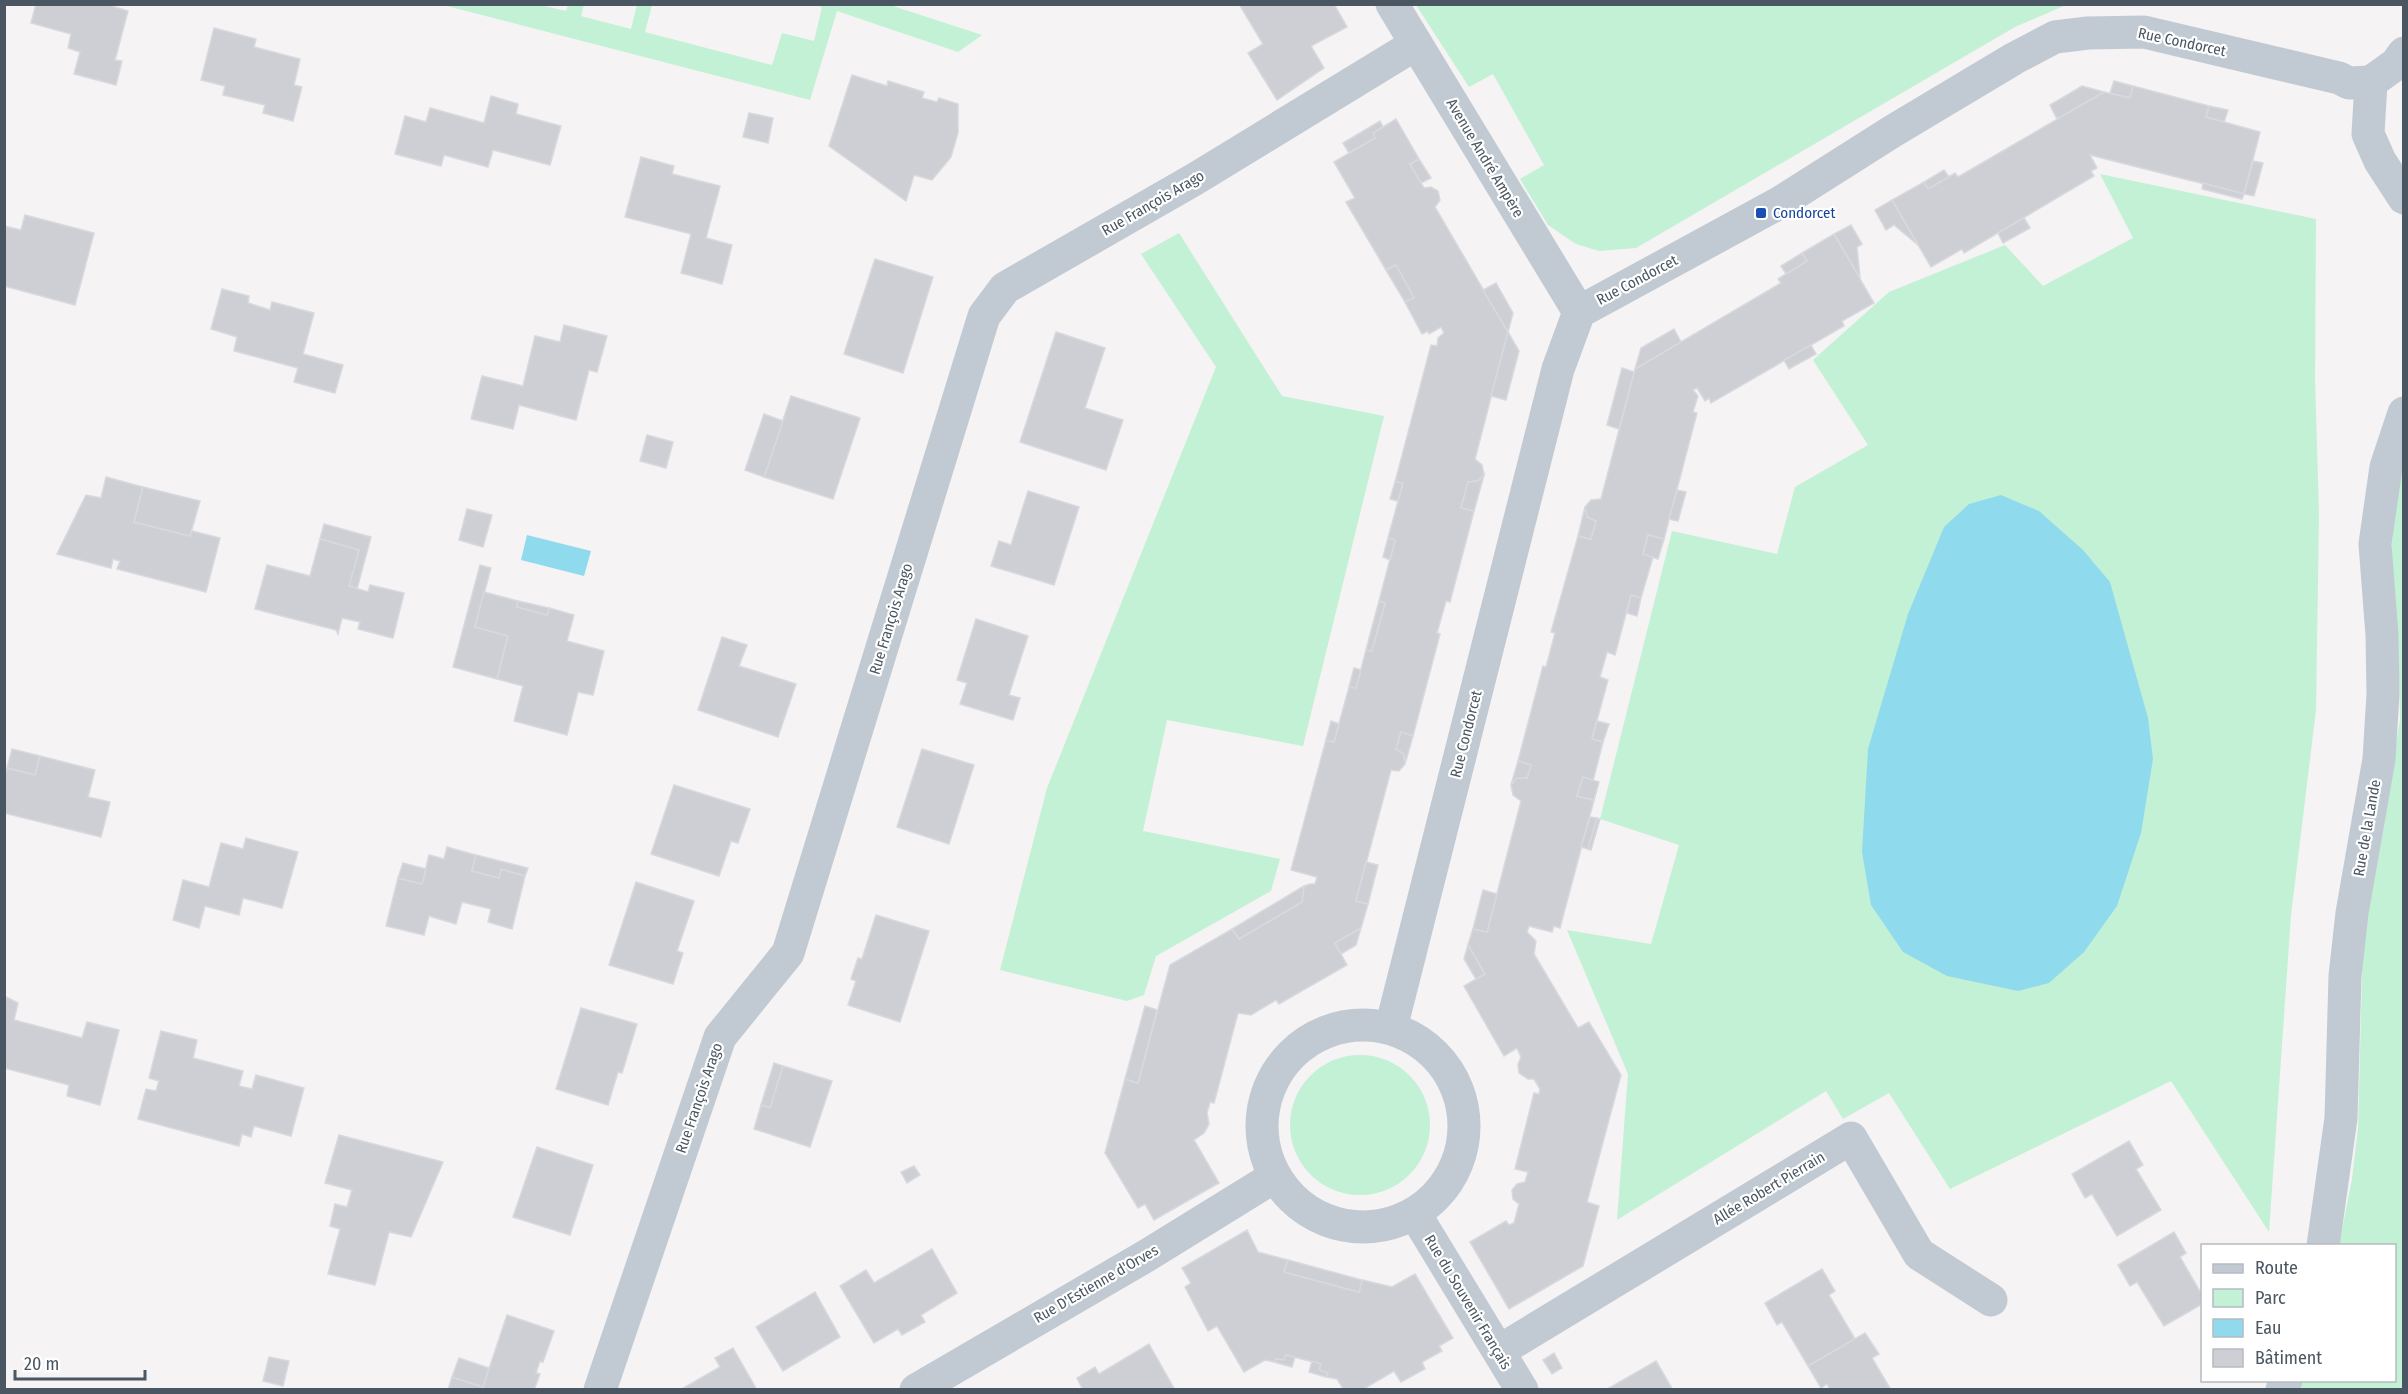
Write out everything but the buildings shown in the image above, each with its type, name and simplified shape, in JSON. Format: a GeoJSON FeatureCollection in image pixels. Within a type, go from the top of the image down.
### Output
{"type":"FeatureCollection","features":[{"type":"Feature","properties":{"kind":"street","name":"Avenue André Ampère"},"geometry":{"type":"LineString","coordinates":[[1392,4],[1579,312]]}},
{"type":"Feature","properties":{"kind":"street","name":"Rue Condorcet"},"geometry":{"type":"LineString","coordinates":[[1392,1028],[1558,369],[1579,312],[1781,202],[1903,125],[2015,58],[2055,37],[2088,33],[2144,32],[2340,78],[2349,83],[2371,82]]}},
{"type":"Feature","properties":{"kind":"street","name":"Rue François Arago"},"geometry":{"type":"LineString","coordinates":[[600,1389],[720,1037],[788,953],[984,316],[1005,288],[1195,179],[1416,44]]}},
{"type":"Feature","properties":{"kind":"street"},"geometry":{"type":"LineString","coordinates":[[2403,53],[2396,64],[2371,82],[2368,134],[2380,161],[2403,198]]}},
{"type":"Feature","properties":{"kind":"street","name":"Rue de la Lande"},"geometry":{"type":"LineString","coordinates":[[2323,1244],[2341,1118],[2345,976],[2352,913],[2379,759],[2383,694],[2382,635],[2375,544],[2386,467],[2403,413]]}},
{"type":"Feature","properties":{"kind":"street"},"geometry":{"type":"LineString","coordinates":[[1352,1024],[1392,1028],[1422,1042],[1446,1065],[1461,1096],[1466,1130],[1459,1163],[1441,1192],[1415,1214],[1377,1227],[1337,1225],[1301,1207],[1274,1177],[1262,1138],[1264,1098],[1282,1063],[1313,1037],[1352,1024]]}},
{"type":"Feature","properties":{"kind":"street","name":"Allée Robert Pierrain"},"geometry":{"type":"LineString","coordinates":[[1499,1352],[1851,1138],[1919,1254],[1991,1300]]}},
{"type":"Feature","properties":{"kind":"street","name":"Rue D'Estienne d'Orves"},"geometry":{"type":"LineString","coordinates":[[916,1389],[1146,1256],[1274,1177]]}},
{"type":"Feature","properties":{"kind":"street","name":"Rue du Souvenir Français"},"geometry":{"type":"LineString","coordinates":[[1415,1214],[1522,1389]]}},
{"type":"Feature","properties":{"kind":"green space"},"geometry":{"type":"Polygon","coordinates":[[[443,5],[540,5],[566,11],[568,5],[584,5],[581,16],[631,29],[637,5],[652,5],[645,32],[772,65],[782,33],[814,41],[822,7],[816,5],[890,5],[982,35],[958,52],[837,11],[810,100],[443,5]]]}},
{"type":"Feature","properties":{"kind":"green space"},"geometry":{"type":"Polygon","coordinates":[[[1416,5],[2066,5],[2015,27],[1636,248],[1599,251],[1576,244],[1548,225],[1520,179],[1544,165],[1493,74],[1469,87],[1416,5]]]}},
{"type":"Feature","properties":{"kind":"green space"},"geometry":{"type":"Polygon","coordinates":[[[2100,174],[2316,219],[2315,379],[2319,514],[2316,710],[2291,915],[2269,1232],[2171,1081],[1950,1189],[1889,1093],[1843,1119],[1826,1091],[1617,1220],[1628,1074],[1567,930],[1651,944],[1679,845],[1600,819],[1672,531],[1777,554],[1795,487],[1868,445],[1813,360],[1889,292],[2005,245],[2043,286],[2133,238],[2100,174]]]}},
{"type":"Feature","properties":{"kind":"green space"},"geometry":{"type":"Polygon","coordinates":[[[1179,233],[1282,396],[1384,416],[1303,746],[1167,720],[1143,831],[1280,859],[1271,891],[1156,956],[1144,995],[1127,1001],[1000,970],[1047,788],[1216,367],[1141,254],[1179,233]]]}},
{"type":"Feature","properties":{"kind":"green space"},"geometry":{"type":"Polygon","coordinates":[[[2403,466],[2403,1389],[2297,1390],[2300,1382],[2396,1382],[2396,1244],[2339,1244],[2352,1179],[2358,1128],[2363,941],[2400,719],[2398,633],[2390,568],[2396,494],[2403,466]]]}},
{"type":"Feature","properties":{"kind":"green space"},"geometry":{"type":"Polygon","coordinates":[[[1360,1055],[1387,1060],[1410,1075],[1425,1098],[1430,1125],[1425,1152],[1410,1175],[1387,1190],[1360,1195],[1333,1190],[1310,1175],[1295,1152],[1290,1125],[1295,1098],[1310,1075],[1333,1060],[1360,1055]]]}},
{"type":"Feature","properties":{"kind":"water"},"geometry":{"type":"Polygon","coordinates":[[[2001,495],[2039,511],[2083,550],[2110,582],[2148,718],[2153,759],[2141,833],[2117,906],[2084,952],[2049,983],[2018,991],[1947,976],[1903,952],[1871,905],[1862,852],[1868,749],[1908,614],[1944,527],[1969,504],[2001,495]]]}},
{"type":"Feature","properties":{"kind":"water"},"geometry":{"type":"Polygon","coordinates":[[[527,535],[591,551],[584,576],[521,560],[527,535]]]}},
{"type":"Feature","properties":{"kind":"place","name":"Condorcet"},"geometry":{"type":"Point","coordinates":[1761,213]}}]}
